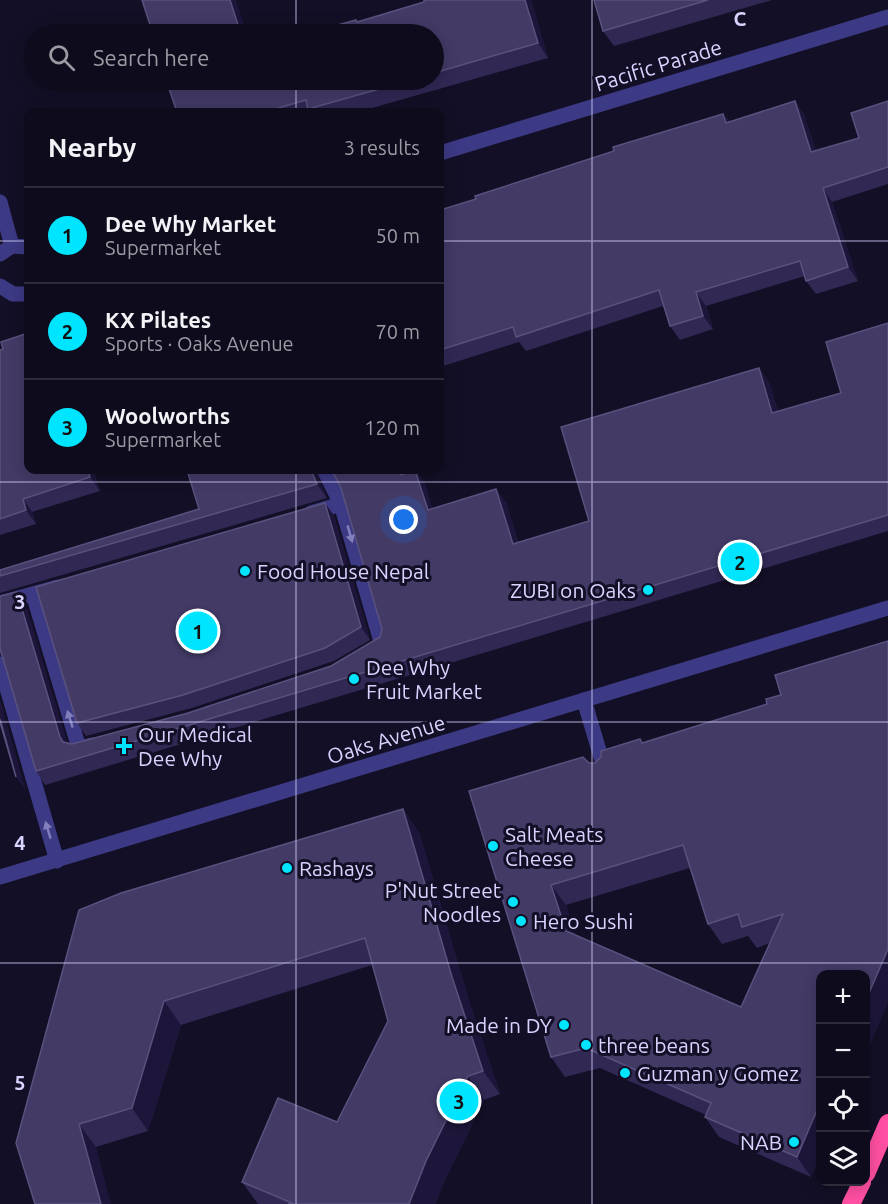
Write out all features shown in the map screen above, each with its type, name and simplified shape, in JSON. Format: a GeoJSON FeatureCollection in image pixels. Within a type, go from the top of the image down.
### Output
{"type":"FeatureCollection","features":[{"type":"Feature","properties":{"kind":"highway"},"geometry":{"type":"LineString","coordinates":[[870,1165],[888,1123]]}},
{"type":"Feature","properties":{"kind":"highway"},"geometry":{"type":"LineString","coordinates":[[851,1204],[860,1186]]}},
{"type":"Feature","properties":{"kind":"street","name":"Pacific Parade"},"geometry":{"type":"LineString","coordinates":[[444,152],[888,17]]}},
{"type":"Feature","properties":{"kind":"street"},"geometry":{"type":"LineString","coordinates":[[0,202],[6,250],[24,248]]}},
{"type":"Feature","properties":{"kind":"street"},"geometry":{"type":"LineString","coordinates":[[0,286],[13,294],[24,294]]}},
{"type":"Feature","properties":{"kind":"street"},"geometry":{"type":"LineString","coordinates":[[326,474],[340,504],[382,645],[356,660]]}},
{"type":"Feature","properties":{"kind":"street"},"geometry":{"type":"LineString","coordinates":[[298,516],[340,504]]}},
{"type":"Feature","properties":{"kind":"street"},"geometry":{"type":"LineString","coordinates":[[0,603],[76,581]]}},
{"type":"Feature","properties":{"kind":"street"},"geometry":{"type":"LineString","coordinates":[[33,594],[79,748],[112,740]]}},
{"type":"Feature","properties":{"kind":"street","name":"Oaks Avenue"},"geometry":{"type":"LineString","coordinates":[[0,877],[888,608]]}},
{"type":"Feature","properties":{"kind":"street"},"geometry":{"type":"LineString","coordinates":[[0,664],[57,861]]}},
{"type":"Feature","properties":{"kind":"street"},"geometry":{"type":"LineString","coordinates":[[584,700],[606,774]]}},
{"type":"Feature","properties":{"kind":"building"},"geometry":{"type":"Polygon","coordinates":[[[142,0],[230,0],[238,24],[150,24],[142,0]]]}},
{"type":"Feature","properties":{"kind":"building"},"geometry":{"type":"Polygon","coordinates":[[[424,0],[525,0],[538,43],[444,70],[444,24],[341,24],[356,20],[357,22],[424,2],[424,0]]]}},
{"type":"Feature","properties":{"kind":"building"},"geometry":{"type":"Polygon","coordinates":[[[594,0],[708,0],[603,31],[594,0]]]}},
{"type":"Feature","properties":{"kind":"building"},"geometry":{"type":"Polygon","coordinates":[[[169,90],[375,90],[312,108],[308,108],[306,100],[279,108],[176,108],[169,90]]]}},
{"type":"Feature","properties":{"kind":"building"},"geometry":{"type":"Polygon","coordinates":[[[795,101],[811,152],[859,138],[851,113],[888,101],[888,167],[823,188],[848,267],[806,281],[800,261],[696,292],[703,316],[670,326],[659,290],[516,337],[513,327],[444,349],[444,209],[476,199],[475,196],[614,151],[613,147],[723,114],[726,123],[795,101]]]}},
{"type":"Feature","properties":{"kind":"building"},"geometry":{"type":"Polygon","coordinates":[[[888,323],[888,515],[36,771],[0,648],[0,596],[17,592],[63,742],[72,744],[188,713],[331,666],[380,637],[382,629],[341,488],[334,474],[416,474],[428,510],[496,489],[513,544],[589,521],[561,427],[759,368],[772,413],[841,393],[826,342],[888,323]]]}},
{"type":"Feature","properties":{"kind":"building"},"geometry":{"type":"Polygon","coordinates":[[[24,334],[24,474],[89,474],[90,477],[23,499],[26,510],[0,519],[0,350],[3,349],[1,342],[24,334]]]}},
{"type":"Feature","properties":{"kind":"building"},"geometry":{"type":"Polygon","coordinates":[[[188,474],[313,474],[317,484],[0,576],[0,570],[199,509],[188,474]]]}},
{"type":"Feature","properties":{"kind":"building"},"geometry":{"type":"Polygon","coordinates":[[[325,503],[361,627],[325,648],[183,695],[77,723],[36,587],[325,503]]]}},
{"type":"Feature","properties":{"kind":"building"},"geometry":{"type":"Polygon","coordinates":[[[888,641],[888,949],[870,991],[870,970],[816,970],[816,1112],[797,1157],[705,1117],[711,1103],[586,1048],[551,1057],[469,791],[583,757],[589,763],[595,763],[601,757],[601,751],[640,739],[642,743],[767,704],[766,699],[781,695],[775,675],[888,641]],[[683,845],[551,885],[566,931],[741,1007],[783,914],[742,927],[738,914],[708,924],[683,845]]]}},
{"type":"Feature","properties":{"kind":"building"},"geometry":{"type":"Polygon","coordinates":[[[0,719],[16,777],[0,722],[0,719]]]}},
{"type":"Feature","properties":{"kind":"building"},"geometry":{"type":"Polygon","coordinates":[[[403,809],[452,977],[483,1071],[468,1076],[426,1161],[409,1204],[288,1204],[292,1203],[242,1182],[278,1098],[337,1122],[388,1021],[365,938],[164,1001],[132,1108],[79,1124],[101,1204],[35,1204],[16,1143],[79,910],[121,893],[403,809]]]}},
{"type":"Feature","properties":{"kind":"place","name":"KX Pilates"},"geometry":{"type":"Point","coordinates":[740,562]}},
{"type":"Feature","properties":{"kind":"place","name":"Food House Nepal"},"geometry":{"type":"Point","coordinates":[245,571]}},
{"type":"Feature","properties":{"kind":"place","name":"ZUBI on Oaks"},"geometry":{"type":"Point","coordinates":[648,590]}},
{"type":"Feature","properties":{"kind":"place","name":"Dee Why Market"},"geometry":{"type":"Point","coordinates":[198,631]}},
{"type":"Feature","properties":{"kind":"place","name":"Dee Why Fruit Market"},"geometry":{"type":"Point","coordinates":[354,679]}},
{"type":"Feature","properties":{"kind":"place","name":"Our Medical Dee Why"},"geometry":{"type":"Point","coordinates":[124,746]}},
{"type":"Feature","properties":{"kind":"place","name":"Salt Meats Cheese"},"geometry":{"type":"Point","coordinates":[493,846]}},
{"type":"Feature","properties":{"kind":"place","name":"Rashays"},"geometry":{"type":"Point","coordinates":[287,868]}},
{"type":"Feature","properties":{"kind":"place","name":"P'Nut Street Noodles"},"geometry":{"type":"Point","coordinates":[513,902]}},
{"type":"Feature","properties":{"kind":"place","name":"Hero Sushi"},"geometry":{"type":"Point","coordinates":[521,921]}},
{"type":"Feature","properties":{"kind":"place","name":"Made in DY"},"geometry":{"type":"Point","coordinates":[564,1025]}},
{"type":"Feature","properties":{"kind":"place","name":"three beans"},"geometry":{"type":"Point","coordinates":[586,1045]}},
{"type":"Feature","properties":{"kind":"place","name":"Guzman y Gomez"},"geometry":{"type":"Point","coordinates":[625,1073]}},
{"type":"Feature","properties":{"kind":"place","name":"Woolworths"},"geometry":{"type":"Point","coordinates":[459,1101]}},
{"type":"Feature","properties":{"kind":"place","name":"NAB"},"geometry":{"type":"Point","coordinates":[794,1142]}}]}
